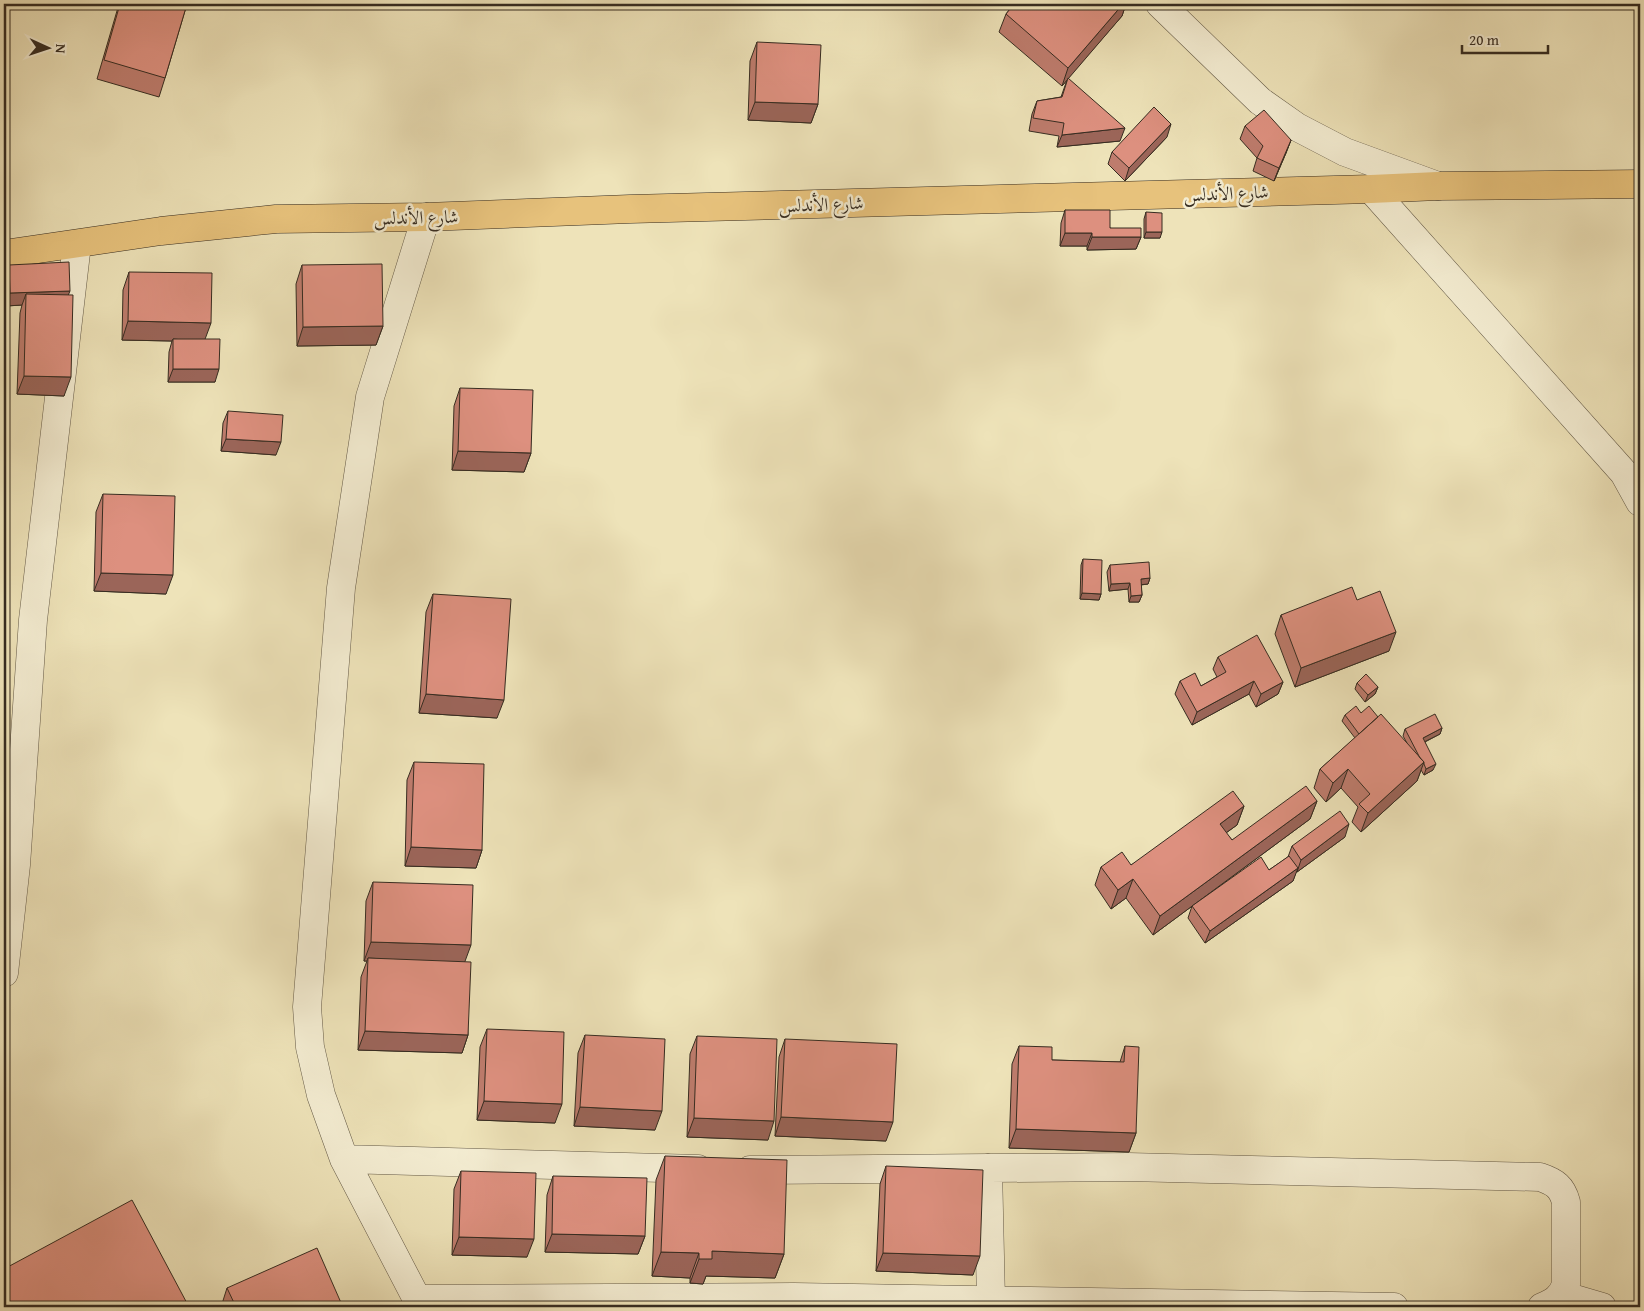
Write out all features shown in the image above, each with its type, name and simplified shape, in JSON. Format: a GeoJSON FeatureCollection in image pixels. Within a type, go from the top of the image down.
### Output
{"type":"FeatureCollection","features":[{"type":"Feature","properties":{"kind":"main road","name":"شارع الأندلس"},"geometry":{"type":"LineString","coordinates":[[4,254],[161,231],[276,219],[426,217],[659,208],[1438,186],[1640,184]]}},
{"type":"Feature","properties":{"kind":"street"},"geometry":{"type":"LineString","coordinates":[[1160,4],[1260,101],[1297,127],[1346,152],[1438,186]]}},
{"type":"Feature","properties":{"kind":"street"},"geometry":{"type":"LineString","coordinates":[[1371,189],[1624,472],[1640,502]]}},
{"type":"Feature","properties":{"kind":"street"},"geometry":{"type":"LineString","coordinates":[[426,217],[370,398],[341,588],[307,1007],[310,1047],[321,1095],[344,1159],[419,1303],[794,1297],[1394,1307]]}},
{"type":"Feature","properties":{"kind":"street"},"geometry":{"type":"LineString","coordinates":[[4,973],[16,865],[34,620],[77,244]]}},
{"type":"Feature","properties":{"kind":"street"},"geometry":{"type":"LineString","coordinates":[[344,1159],[765,1171],[1128,1167],[1540,1177],[1554,1182],[1563,1192],[1566,1202],[1566,1284],[1552,1301]]}},
{"type":"Feature","properties":{"kind":"street"},"geometry":{"type":"LineString","coordinates":[[988,1168],[991,1301]]}},
{"type":"Feature","properties":{"kind":"street"},"geometry":{"type":"LineString","coordinates":[[1552,1301],[1602,1307]]}},
{"type":"Feature","properties":{"kind":"building"},"geometry":{"type":"Polygon","coordinates":[[[120,4],[187,4],[165,78],[104,60],[120,4]]]}},
{"type":"Feature","properties":{"kind":"building"},"geometry":{"type":"Polygon","coordinates":[[[1014,4],[1123,4],[1068,68],[1006,14],[1014,4]]]}},
{"type":"Feature","properties":{"kind":"building"},"geometry":{"type":"Polygon","coordinates":[[[757,42],[821,45],[818,104],[755,102],[757,42]]]}},
{"type":"Feature","properties":{"kind":"building"},"geometry":{"type":"Polygon","coordinates":[[[1068,78],[1125,128],[1062,135],[1064,123],[1033,118],[1037,101],[1062,97],[1068,78]]]}},
{"type":"Feature","properties":{"kind":"building"},"geometry":{"type":"Polygon","coordinates":[[[1154,107],[1171,124],[1129,168],[1112,152],[1154,107]]]}},
{"type":"Feature","properties":{"kind":"building"},"geometry":{"type":"Polygon","coordinates":[[[1264,110],[1291,140],[1279,168],[1257,158],[1263,146],[1245,126],[1264,110]]]}},
{"type":"Feature","properties":{"kind":"building"},"geometry":{"type":"Polygon","coordinates":[[[1065,210],[1110,210],[1110,228],[1141,228],[1141,237],[1092,237],[1092,233],[1065,233],[1065,210]]]}},
{"type":"Feature","properties":{"kind":"building"},"geometry":{"type":"Polygon","coordinates":[[[1146,212],[1162,213],[1162,232],[1146,232],[1146,212]]]}},
{"type":"Feature","properties":{"kind":"building"},"geometry":{"type":"Polygon","coordinates":[[[69,262],[70,291],[10,293],[9,265],[69,262]]]}},
{"type":"Feature","properties":{"kind":"building"},"geometry":{"type":"Polygon","coordinates":[[[382,264],[383,326],[303,327],[302,265],[382,264]]]}},
{"type":"Feature","properties":{"kind":"building"},"geometry":{"type":"Polygon","coordinates":[[[129,272],[212,273],[211,323],[128,321],[129,272]]]}},
{"type":"Feature","properties":{"kind":"building"},"geometry":{"type":"Polygon","coordinates":[[[26,294],[73,295],[71,377],[24,376],[26,294]]]}},
{"type":"Feature","properties":{"kind":"building"},"geometry":{"type":"Polygon","coordinates":[[[173,339],[220,339],[219,369],[173,369],[173,339]]]}},
{"type":"Feature","properties":{"kind":"building"},"geometry":{"type":"Polygon","coordinates":[[[460,388],[533,390],[531,453],[458,451],[460,388]]]}},
{"type":"Feature","properties":{"kind":"building"},"geometry":{"type":"Polygon","coordinates":[[[228,411],[283,415],[281,442],[226,439],[228,411]]]}},
{"type":"Feature","properties":{"kind":"building"},"geometry":{"type":"Polygon","coordinates":[[[103,494],[175,496],[173,575],[101,573],[103,494]]]}},
{"type":"Feature","properties":{"kind":"building"},"geometry":{"type":"Polygon","coordinates":[[[1083,559],[1102,560],[1101,594],[1082,593],[1083,559]]]}},
{"type":"Feature","properties":{"kind":"building"},"geometry":{"type":"Polygon","coordinates":[[[1149,562],[1150,578],[1141,579],[1142,595],[1131,596],[1130,583],[1111,584],[1110,565],[1149,562]]]}},
{"type":"Feature","properties":{"kind":"building"},"geometry":{"type":"Polygon","coordinates":[[[1352,587],[1357,600],[1380,591],[1396,632],[1301,668],[1281,615],[1352,587]]]}},
{"type":"Feature","properties":{"kind":"building"},"geometry":{"type":"Polygon","coordinates":[[[433,594],[511,599],[504,700],[426,694],[433,594]]]}},
{"type":"Feature","properties":{"kind":"building"},"geometry":{"type":"Polygon","coordinates":[[[1257,635],[1283,682],[1261,694],[1254,681],[1197,712],[1180,681],[1195,673],[1201,686],[1226,672],[1218,657],[1257,635]]]}},
{"type":"Feature","properties":{"kind":"building"},"geometry":{"type":"Polygon","coordinates":[[[1366,674],[1378,687],[1368,695],[1357,683],[1366,674]]]}},
{"type":"Feature","properties":{"kind":"building"},"geometry":{"type":"Polygon","coordinates":[[[1356,706],[1361,713],[1369,706],[1378,717],[1359,734],[1345,715],[1356,706]]]}},
{"type":"Feature","properties":{"kind":"building"},"geometry":{"type":"Polygon","coordinates":[[[1381,714],[1424,762],[1368,813],[1359,804],[1370,794],[1348,769],[1333,783],[1320,769],[1381,714]]]}},
{"type":"Feature","properties":{"kind":"building"},"geometry":{"type":"Polygon","coordinates":[[[1435,714],[1442,728],[1423,738],[1436,764],[1426,769],[1405,729],[1435,714]]]}},
{"type":"Feature","properties":{"kind":"building"},"geometry":{"type":"Polygon","coordinates":[[[414,762],[484,764],[482,850],[411,847],[414,762]]]}},
{"type":"Feature","properties":{"kind":"building"},"geometry":{"type":"Polygon","coordinates":[[[1306,786],[1317,801],[1160,916],[1133,879],[1118,890],[1101,867],[1122,852],[1131,865],[1233,791],[1244,806],[1220,824],[1232,840],[1306,786]]]}},
{"type":"Feature","properties":{"kind":"building"},"geometry":{"type":"Polygon","coordinates":[[[1340,811],[1349,824],[1301,860],[1292,846],[1340,811]]]}},
{"type":"Feature","properties":{"kind":"building"},"geometry":{"type":"Polygon","coordinates":[[[1289,856],[1298,868],[1210,931],[1192,906],[1261,857],[1269,870],[1289,856]]]}},
{"type":"Feature","properties":{"kind":"building"},"geometry":{"type":"Polygon","coordinates":[[[373,882],[473,885],[471,945],[371,942],[373,882]]]}},
{"type":"Feature","properties":{"kind":"building"},"geometry":{"type":"Polygon","coordinates":[[[368,958],[471,962],[468,1035],[365,1031],[368,958]]]}},
{"type":"Feature","properties":{"kind":"building"},"geometry":{"type":"Polygon","coordinates":[[[487,1029],[564,1032],[562,1104],[484,1101],[487,1029]]]}},
{"type":"Feature","properties":{"kind":"building"},"geometry":{"type":"Polygon","coordinates":[[[585,1035],[665,1039],[662,1111],[580,1107],[585,1035]]]}},
{"type":"Feature","properties":{"kind":"building"},"geometry":{"type":"Polygon","coordinates":[[[697,1036],[777,1039],[774,1121],[694,1118],[697,1036]]]}},
{"type":"Feature","properties":{"kind":"building"},"geometry":{"type":"Polygon","coordinates":[[[785,1039],[897,1044],[893,1122],[781,1117],[785,1039]]]}},
{"type":"Feature","properties":{"kind":"building"},"geometry":{"type":"Polygon","coordinates":[[[1019,1046],[1052,1047],[1052,1060],[1124,1062],[1125,1046],[1139,1047],[1136,1133],[1016,1129],[1019,1046]]]}},
{"type":"Feature","properties":{"kind":"building"},"geometry":{"type":"Polygon","coordinates":[[[665,1156],[787,1160],[784,1254],[712,1251],[712,1259],[699,1259],[699,1253],[661,1252],[665,1156]]]}},
{"type":"Feature","properties":{"kind":"building"},"geometry":{"type":"Polygon","coordinates":[[[886,1166],[983,1170],[980,1256],[883,1253],[886,1166]]]}},
{"type":"Feature","properties":{"kind":"building"},"geometry":{"type":"Polygon","coordinates":[[[461,1171],[536,1173],[534,1239],[459,1237],[461,1171]]]}},
{"type":"Feature","properties":{"kind":"building"},"geometry":{"type":"Polygon","coordinates":[[[553,1176],[647,1178],[645,1236],[552,1234],[553,1176]]]}},
{"type":"Feature","properties":{"kind":"building"},"geometry":{"type":"Polygon","coordinates":[[[132,1200],[189,1307],[4,1307],[4,1269],[132,1200]]]}},
{"type":"Feature","properties":{"kind":"building"},"geometry":{"type":"Polygon","coordinates":[[[317,1248],[342,1305],[337,1307],[236,1307],[227,1288],[317,1248]]]}}]}
